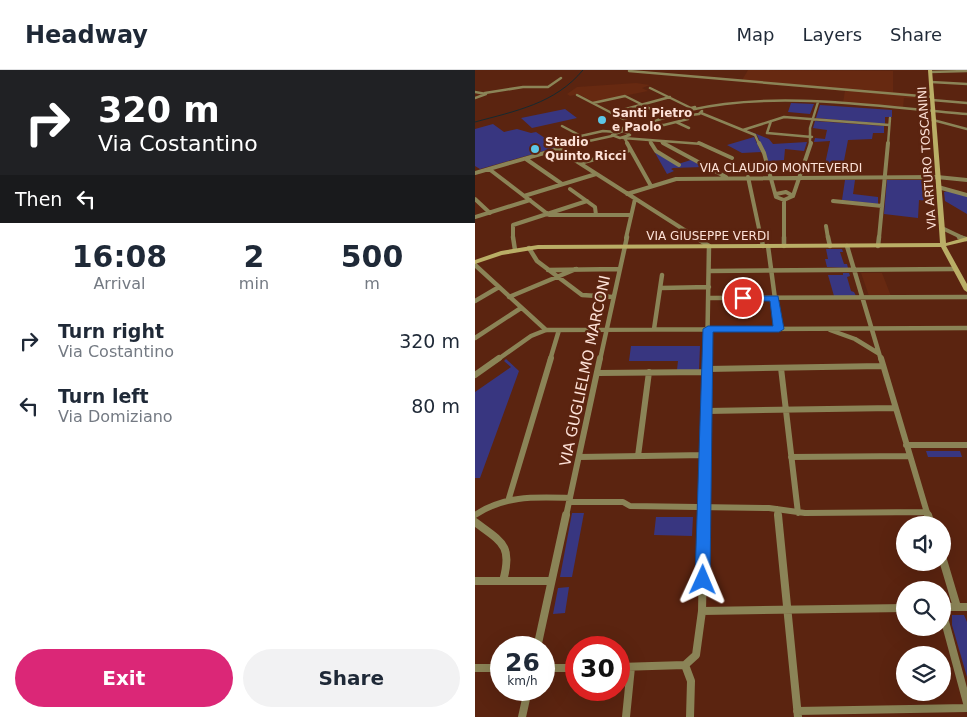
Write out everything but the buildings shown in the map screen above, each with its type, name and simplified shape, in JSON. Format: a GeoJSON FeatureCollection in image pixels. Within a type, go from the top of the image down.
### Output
{"type":"FeatureCollection","features":[{"type":"Feature","properties":{"kind":"street"},"geometry":{"type":"LineString","coordinates":[[629,71],[967,103]]}},
{"type":"Feature","properties":{"kind":"street"},"geometry":{"type":"LineString","coordinates":[[930,71],[967,71]]}},
{"type":"Feature","properties":{"kind":"street","name":"VIA ARTURO TOSCANINI"},"geometry":{"type":"LineString","coordinates":[[930,71],[943,245]]}},
{"type":"Feature","properties":{"kind":"street"},"geometry":{"type":"LineString","coordinates":[[475,92],[485,93],[519,87],[548,87],[561,78]]}},
{"type":"Feature","properties":{"kind":"street"},"geometry":{"type":"LineString","coordinates":[[931,82],[967,84]]}},
{"type":"Feature","properties":{"kind":"street"},"geometry":{"type":"LineString","coordinates":[[650,88],[755,135],[761,144],[777,198],[784,200],[793,196],[801,177],[812,137],[810,129],[812,119],[818,102]]}},
{"type":"Feature","properties":{"kind":"street"},"geometry":{"type":"LineString","coordinates":[[475,98],[484,96],[485,93]]}},
{"type":"Feature","properties":{"kind":"street"},"geometry":{"type":"LineString","coordinates":[[577,95],[633,124]]}},
{"type":"Feature","properties":{"kind":"street"},"geometry":{"type":"LineString","coordinates":[[593,104],[625,96],[643,105],[665,120]]}},
{"type":"Feature","properties":{"kind":"street"},"geometry":{"type":"LineString","coordinates":[[611,113],[670,97]]}},
{"type":"Feature","properties":{"kind":"street"},"geometry":{"type":"LineString","coordinates":[[624,138],[638,128],[665,120],[761,100],[818,102],[967,114]]}},
{"type":"Feature","properties":{"kind":"street"},"geometry":{"type":"LineString","coordinates":[[688,114],[694,109]]}},
{"type":"Feature","properties":{"kind":"street"},"geometry":{"type":"LineString","coordinates":[[607,132],[652,125],[694,109],[705,111]]}},
{"type":"Feature","properties":{"kind":"street"},"geometry":{"type":"LineString","coordinates":[[676,122],[705,111]]}},
{"type":"Feature","properties":{"kind":"street"},"geometry":{"type":"LineString","coordinates":[[743,130],[784,117],[889,125]]}},
{"type":"Feature","properties":{"kind":"street"},"geometry":{"type":"LineString","coordinates":[[878,246],[889,118]]}},
{"type":"Feature","properties":{"kind":"street"},"geometry":{"type":"LineString","coordinates":[[562,126],[581,136],[607,132],[633,124],[665,120],[676,122],[689,128]]}},
{"type":"Feature","properties":{"kind":"street"},"geometry":{"type":"LineString","coordinates":[[933,120],[967,129]]}},
{"type":"Feature","properties":{"kind":"street"},"geometry":{"type":"LineString","coordinates":[[771,121],[767,133],[812,137]]}},
{"type":"Feature","properties":{"kind":"street"},"geometry":{"type":"LineString","coordinates":[[623,131],[624,127]]}},
{"type":"Feature","properties":{"kind":"street"},"geometry":{"type":"LineString","coordinates":[[623,131],[633,139]]}},
{"type":"Feature","properties":{"kind":"street"},"geometry":{"type":"LineString","coordinates":[[607,132],[613,136]]}},
{"type":"Feature","properties":{"kind":"street"},"geometry":{"type":"LineString","coordinates":[[613,136],[616,132]]}},
{"type":"Feature","properties":{"kind":"street"},"geometry":{"type":"LineString","coordinates":[[475,173],[613,136],[633,139],[701,142],[732,158]]}},
{"type":"Feature","properties":{"kind":"street"},"geometry":{"type":"LineString","coordinates":[[624,138],[651,186]]}},
{"type":"Feature","properties":{"kind":"street"},"geometry":{"type":"LineString","coordinates":[[649,140],[656,151],[679,164]]}},
{"type":"Feature","properties":{"kind":"street"},"geometry":{"type":"LineString","coordinates":[[658,140],[728,178]]}},
{"type":"Feature","properties":{"kind":"street"},"geometry":{"type":"LineString","coordinates":[[559,150],[709,246],[703,610],[697,655],[685,665],[631,667],[626,717]]}},
{"type":"Feature","properties":{"kind":"street"},"geometry":{"type":"LineString","coordinates":[[580,163],[630,150]]}},
{"type":"Feature","properties":{"kind":"street"},"geometry":{"type":"LineString","coordinates":[[526,159],[562,184]]}},
{"type":"Feature","properties":{"kind":"street"},"geometry":{"type":"LineString","coordinates":[[489,169],[547,214],[631,215]]}},
{"type":"Feature","properties":{"kind":"street"},"geometry":{"type":"LineString","coordinates":[[524,196],[595,174]]}},
{"type":"Feature","properties":{"kind":"street"},"geometry":{"type":"LineString","coordinates":[[749,177],[771,270],[779,329]]}},
{"type":"Feature","properties":{"kind":"street","name":"VIA CLAUDIO MONTEVERDI"},"geometry":{"type":"LineString","coordinates":[[627,194],[671,179],[937,177],[967,180]]}},
{"type":"Feature","properties":{"kind":"street"},"geometry":{"type":"LineString","coordinates":[[938,187],[967,195]]}},
{"type":"Feature","properties":{"kind":"street"},"geometry":{"type":"LineString","coordinates":[[570,189],[595,208],[596,215]]}},
{"type":"Feature","properties":{"kind":"street"},"geometry":{"type":"LineString","coordinates":[[776,194],[786,192],[793,196]]}},
{"type":"Feature","properties":{"kind":"street"},"geometry":{"type":"LineString","coordinates":[[475,199],[490,213]]}},
{"type":"Feature","properties":{"kind":"street"},"geometry":{"type":"LineString","coordinates":[[475,218],[530,200]]}},
{"type":"Feature","properties":{"kind":"street","name":"VIA GUGLIELMO MARCONI"},"geometry":{"type":"LineString","coordinates":[[540,636],[635,200]]}},
{"type":"Feature","properties":{"kind":"street"},"geometry":{"type":"LineString","coordinates":[[784,200],[784,246]]}},
{"type":"Feature","properties":{"kind":"street"},"geometry":{"type":"LineString","coordinates":[[515,250],[513,226],[587,201]]}},
{"type":"Feature","properties":{"kind":"street"},"geometry":{"type":"LineString","coordinates":[[833,201],[882,206]]}},
{"type":"Feature","properties":{"kind":"street"},"geometry":{"type":"LineString","coordinates":[[826,226],[830,246]]}},
{"type":"Feature","properties":{"kind":"street"},"geometry":{"type":"LineString","coordinates":[[942,228],[953,236],[966,239]]}},
{"type":"Feature","properties":{"kind":"street"},"geometry":{"type":"LineString","coordinates":[[688,246],[696,242],[694,236]]}},
{"type":"Feature","properties":{"kind":"street","name":"VIA GIUSEPPE VERDI"},"geometry":{"type":"LineString","coordinates":[[475,264],[515,250],[529,248],[943,245],[966,239]]}},
{"type":"Feature","properties":{"kind":"street"},"geometry":{"type":"LineString","coordinates":[[943,245],[967,290]]}},
{"type":"Feature","properties":{"kind":"street"},"geometry":{"type":"LineString","coordinates":[[847,246],[928,516]]}},
{"type":"Feature","properties":{"kind":"street"},"geometry":{"type":"LineString","coordinates":[[529,248],[535,259],[557,278],[583,296],[613,297]]}},
{"type":"Feature","properties":{"kind":"street"},"geometry":{"type":"LineString","coordinates":[[475,264],[546,330]]}},
{"type":"Feature","properties":{"kind":"street"},"geometry":{"type":"LineString","coordinates":[[709,271],[955,268]]}},
{"type":"Feature","properties":{"kind":"street"},"geometry":{"type":"LineString","coordinates":[[509,297],[576,269]]}},
{"type":"Feature","properties":{"kind":"street"},"geometry":{"type":"LineString","coordinates":[[548,270],[620,269]]}},
{"type":"Feature","properties":{"kind":"street"},"geometry":{"type":"LineString","coordinates":[[655,329],[662,275]]}},
{"type":"Feature","properties":{"kind":"street"},"geometry":{"type":"LineString","coordinates":[[475,301],[499,287]]}},
{"type":"Feature","properties":{"kind":"street"},"geometry":{"type":"LineString","coordinates":[[661,288],[709,287]]}},
{"type":"Feature","properties":{"kind":"street"},"geometry":{"type":"LineString","coordinates":[[709,298],[967,297]]}},
{"type":"Feature","properties":{"kind":"street"},"geometry":{"type":"LineString","coordinates":[[475,338],[521,308]]}},
{"type":"Feature","properties":{"kind":"street"},"geometry":{"type":"LineString","coordinates":[[825,328],[855,339],[878,353]]}},
{"type":"Feature","properties":{"kind":"street"},"geometry":{"type":"LineString","coordinates":[[475,375],[531,336],[546,330],[967,328]]}},
{"type":"Feature","properties":{"kind":"street"},"geometry":{"type":"LineString","coordinates":[[509,498],[559,330]]}},
{"type":"Feature","properties":{"kind":"street"},"geometry":{"type":"LineString","coordinates":[[598,373],[882,366]]}},
{"type":"Feature","properties":{"kind":"street"},"geometry":{"type":"LineString","coordinates":[[781,368],[797,512]]}},
{"type":"Feature","properties":{"kind":"street"},"geometry":{"type":"LineString","coordinates":[[638,456],[649,372]]}},
{"type":"Feature","properties":{"kind":"street"},"geometry":{"type":"LineString","coordinates":[[707,411],[895,408]]}},
{"type":"Feature","properties":{"kind":"street"},"geometry":{"type":"LineString","coordinates":[[906,445],[967,445]]}},
{"type":"Feature","properties":{"kind":"street"},"geometry":{"type":"LineString","coordinates":[[579,457],[706,455]]}},
{"type":"Feature","properties":{"kind":"street"},"geometry":{"type":"LineString","coordinates":[[791,458],[910,456]]}},
{"type":"Feature","properties":{"kind":"street"},"geometry":{"type":"LineString","coordinates":[[475,515],[493,504],[509,498],[623,502],[630,506],[704,506],[777,509],[797,512],[927,512]]}},
{"type":"Feature","properties":{"kind":"street"},"geometry":{"type":"LineString","coordinates":[[777,509],[798,714],[967,708]]}},
{"type":"Feature","properties":{"kind":"street"},"geometry":{"type":"LineString","coordinates":[[475,522],[507,548],[509,559],[503,581]]}},
{"type":"Feature","properties":{"kind":"street"},"geometry":{"type":"LineString","coordinates":[[946,571],[957,607]]}},
{"type":"Feature","properties":{"kind":"street"},"geometry":{"type":"LineString","coordinates":[[475,581],[551,581]]}},
{"type":"Feature","properties":{"kind":"street"},"geometry":{"type":"LineString","coordinates":[[951,607],[967,607]]}},
{"type":"Feature","properties":{"kind":"street"},"geometry":{"type":"LineString","coordinates":[[703,610],[896,608]]}},
{"type":"Feature","properties":{"kind":"street"},"geometry":{"type":"LineString","coordinates":[[949,636],[967,703]]}},
{"type":"Feature","properties":{"kind":"street"},"geometry":{"type":"LineString","coordinates":[[685,665],[691,681],[690,717]]}},
{"type":"Feature","properties":{"kind":"street"},"geometry":{"type":"LineString","coordinates":[[475,668],[490,668]]}},
{"type":"Feature","properties":{"kind":"street"},"geometry":{"type":"LineString","coordinates":[[522,717],[526,701]]}},
{"type":"Feature","properties":{"kind":"shaded area"},"geometry":{"type":"Polygon","coordinates":[[[748,70],[893,71],[893,92],[928,95],[928,99],[904,98],[903,108],[843,103],[845,91],[741,82],[748,70]]]}},
{"type":"Feature","properties":{"kind":"shaded area"},"geometry":{"type":"Polygon","coordinates":[[[636,83],[650,85],[642,88],[648,91],[594,102],[578,94],[570,96],[567,94],[577,87],[636,83]]]}},
{"type":"Feature","properties":{"kind":"shaded area"},"geometry":{"type":"Polygon","coordinates":[[[791,103],[814,104],[810,114],[788,112],[791,103]]]}},
{"type":"Feature","properties":{"kind":"shaded area"},"geometry":{"type":"Polygon","coordinates":[[[820,105],[892,110],[892,117],[885,117],[885,124],[816,118],[820,105]]]}},
{"type":"Feature","properties":{"kind":"shaded area"},"geometry":{"type":"Polygon","coordinates":[[[565,109],[577,118],[532,128],[521,118],[565,109]]]}},
{"type":"Feature","properties":{"kind":"shaded area"},"geometry":{"type":"Polygon","coordinates":[[[815,121],[884,126],[884,133],[873,133],[872,139],[848,140],[843,166],[825,164],[830,141],[814,142],[815,138],[825,139],[827,130],[813,128],[815,121]]]}},
{"type":"Feature","properties":{"kind":"shaded area"},"geometry":{"type":"Polygon","coordinates":[[[493,124],[504,132],[517,129],[531,133],[536,132],[558,147],[480,169],[475,166],[475,129],[493,124]]]}},
{"type":"Feature","properties":{"kind":"shaded area"},"geometry":{"type":"Polygon","coordinates":[[[746,130],[769,139],[773,144],[807,142],[804,151],[785,149],[784,160],[768,161],[757,135],[746,130]]]}},
{"type":"Feature","properties":{"kind":"shaded area"},"geometry":{"type":"Polygon","coordinates":[[[754,137],[761,152],[742,153],[727,145],[754,137]]]}},
{"type":"Feature","properties":{"kind":"shaded area"},"geometry":{"type":"Polygon","coordinates":[[[654,151],[678,164],[691,160],[703,167],[673,168],[671,169],[674,171],[667,174],[654,151]]]}},
{"type":"Feature","properties":{"kind":"shaded area"},"geometry":{"type":"Polygon","coordinates":[[[845,180],[855,180],[853,194],[878,197],[878,204],[842,200],[845,180]]]}},
{"type":"Feature","properties":{"kind":"shaded area"},"geometry":{"type":"Polygon","coordinates":[[[887,180],[932,180],[934,202],[919,200],[918,218],[884,214],[887,180]]]}},
{"type":"Feature","properties":{"kind":"shaded area"},"geometry":{"type":"Polygon","coordinates":[[[948,191],[967,196],[967,214],[945,201],[944,192],[948,191]]]}},
{"type":"Feature","properties":{"kind":"shaded area"},"geometry":{"type":"Polygon","coordinates":[[[826,249],[842,249],[843,252],[840,252],[844,264],[847,264],[848,268],[827,267],[825,259],[828,259],[826,249]]]}},
{"type":"Feature","properties":{"kind":"shaded area"},"geometry":{"type":"Polygon","coordinates":[[[843,273],[849,273],[850,276],[847,277],[851,291],[856,296],[834,296],[828,275],[843,275],[843,273]]]}},
{"type":"Feature","properties":{"kind":"shaded area"},"geometry":{"type":"Polygon","coordinates":[[[861,273],[882,273],[891,296],[869,296],[861,273]]]}},
{"type":"Feature","properties":{"kind":"shaded area"},"geometry":{"type":"Polygon","coordinates":[[[631,346],[700,346],[699,370],[677,370],[678,361],[629,361],[631,346]]]}},
{"type":"Feature","properties":{"kind":"shaded area"},"geometry":{"type":"Polygon","coordinates":[[[506,359],[519,371],[480,478],[475,478],[475,392],[511,367],[504,361],[506,359]]]}},
{"type":"Feature","properties":{"kind":"shaded area"},"geometry":{"type":"Polygon","coordinates":[[[926,451],[960,451],[962,457],[928,457],[926,451]]]}},
{"type":"Feature","properties":{"kind":"shaded area"},"geometry":{"type":"Polygon","coordinates":[[[572,513],[584,513],[572,577],[560,577],[572,513]]]}},
{"type":"Feature","properties":{"kind":"shaded area"},"geometry":{"type":"Polygon","coordinates":[[[656,517],[693,517],[692,536],[654,535],[656,517]]]}},
{"type":"Feature","properties":{"kind":"shaded area"},"geometry":{"type":"Polygon","coordinates":[[[569,587],[565,613],[553,614],[558,588],[569,587]]]}},
{"type":"Feature","properties":{"kind":"shaded area"},"geometry":{"type":"Polygon","coordinates":[[[952,615],[964,615],[967,622],[967,677],[952,625],[952,615]]]}},
{"type":"Feature","properties":{"kind":"waterway"},"geometry":{"type":"LineString","coordinates":[[475,122],[533,105],[560,91],[583,70]]}},
{"type":"Feature","properties":{"kind":"place","name":"Santi Pietro e Paolo"},"geometry":{"type":"Point","coordinates":[602,120]}},
{"type":"Feature","properties":{"kind":"place","name":"Stadio Quinto Ricci"},"geometry":{"type":"Point","coordinates":[535,149]}},
{"type":"Feature","properties":{"kind":"route"},"geometry":{"type":"LineString","coordinates":[[703,580],[708,329],[779,329],[775,298],[743,298]]}}]}
